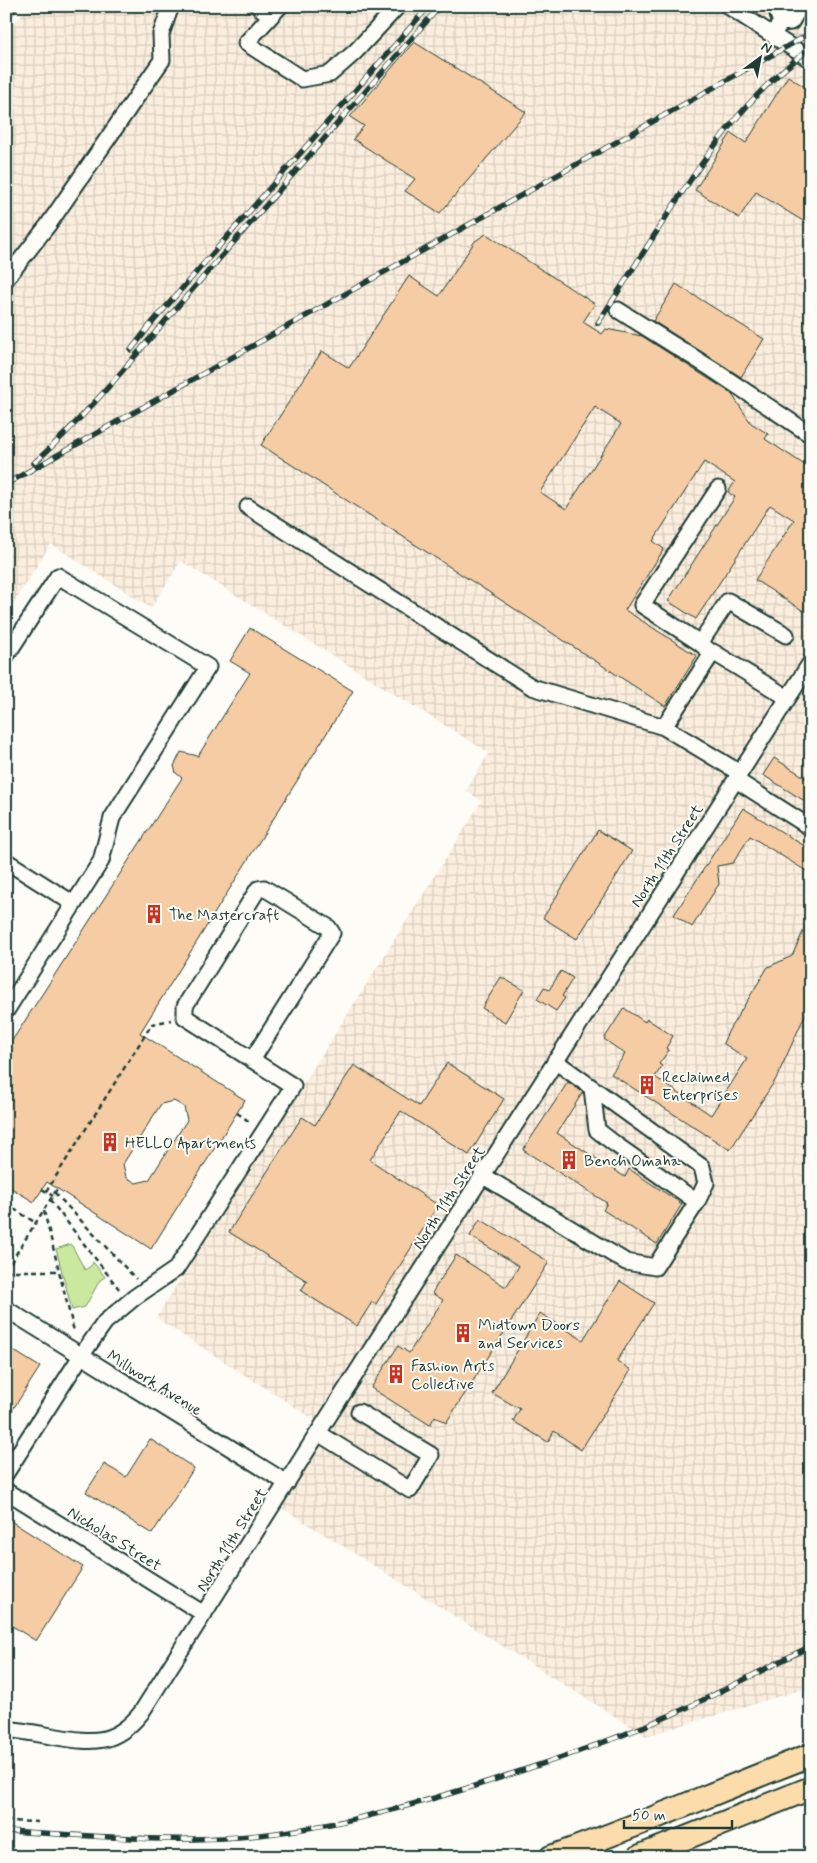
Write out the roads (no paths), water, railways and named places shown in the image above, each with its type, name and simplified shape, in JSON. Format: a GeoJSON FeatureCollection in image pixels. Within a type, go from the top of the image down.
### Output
{"type":"FeatureCollection","features":[{"type":"Feature","properties":{"kind":"highway"},"geometry":{"type":"LineString","coordinates":[[552,1857],[811,1755]]}},
{"type":"Feature","properties":{"kind":"highway"},"geometry":{"type":"LineString","coordinates":[[638,1857],[811,1788]]}},
{"type":"Feature","properties":{"kind":"street"},"geometry":{"type":"LineString","coordinates":[[6,279],[48,225],[162,60],[161,34],[171,6]]}},
{"type":"Feature","properties":{"kind":"street"},"geometry":{"type":"LineString","coordinates":[[258,6],[275,11],[246,43],[302,79],[330,74],[355,52],[398,6]]}},
{"type":"Feature","properties":{"kind":"street"},"geometry":{"type":"LineString","coordinates":[[728,6],[776,29],[811,60]]}},
{"type":"Feature","properties":{"kind":"street"},"geometry":{"type":"LineString","coordinates":[[776,29],[778,14],[784,6]]}},
{"type":"Feature","properties":{"kind":"street"},"geometry":{"type":"LineString","coordinates":[[776,29],[791,22],[798,12],[797,6]]}},
{"type":"Feature","properties":{"kind":"street"},"geometry":{"type":"LineString","coordinates":[[618,310],[712,369],[811,435]]}},
{"type":"Feature","properties":{"kind":"street"},"geometry":{"type":"LineString","coordinates":[[718,489],[642,605],[788,698]]}},
{"type":"Feature","properties":{"kind":"street"},"geometry":{"type":"LineString","coordinates":[[248,508],[532,687],[664,727],[738,776],[811,828]]}},
{"type":"Feature","properties":{"kind":"street"},"geometry":{"type":"LineString","coordinates":[[6,656],[58,576],[208,668],[112,818],[102,861],[6,1011]]}},
{"type":"Feature","properties":{"kind":"street"},"geometry":{"type":"LineString","coordinates":[[664,727],[707,648],[728,600],[786,635]]}},
{"type":"Feature","properties":{"kind":"street","name":"North 11th Street"},"geometry":{"type":"LineString","coordinates":[[6,1729],[82,1741],[105,1739],[125,1730],[141,1713],[811,662]]}},
{"type":"Feature","properties":{"kind":"street"},"geometry":{"type":"LineString","coordinates":[[6,861],[74,904]]}},
{"type":"Feature","properties":{"kind":"street"},"geometry":{"type":"LineString","coordinates":[[6,1473],[105,1322],[135,1297],[176,1269],[293,1086],[252,1060],[185,1017],[185,1006],[258,888],[264,888],[328,927],[332,933],[252,1060]]}},
{"type":"Feature","properties":{"kind":"street"},"geometry":{"type":"LineString","coordinates":[[482,1176],[626,1262],[655,1267],[697,1202],[706,1183],[702,1168],[556,1061]]}},
{"type":"Feature","properties":{"kind":"street"},"geometry":{"type":"LineString","coordinates":[[592,1088],[597,1130],[697,1202]]}},
{"type":"Feature","properties":{"kind":"street","name":"Millwork Avenue"},"geometry":{"type":"LineString","coordinates":[[6,1309],[287,1483]]}},
{"type":"Feature","properties":{"kind":"street"},"geometry":{"type":"LineString","coordinates":[[318,1433],[410,1490],[432,1456],[359,1412]]}},
{"type":"Feature","properties":{"kind":"street","name":"Nicholas Street"},"geometry":{"type":"LineString","coordinates":[[6,1491],[204,1614]]}},
{"type":"Feature","properties":{"kind":"railway"},"geometry":{"type":"LineString","coordinates":[[6,19],[17,6]]}},
{"type":"Feature","properties":{"kind":"railway"},"geometry":{"type":"LineString","coordinates":[[131,350],[151,324],[429,6]]}},
{"type":"Feature","properties":{"kind":"railway"},"geometry":{"type":"LineString","coordinates":[[34,463],[55,444],[112,383],[440,6]]}},
{"type":"Feature","properties":{"kind":"railway"},"geometry":{"type":"LineString","coordinates":[[6,484],[811,33]]}},
{"type":"Feature","properties":{"kind":"railway"},"geometry":{"type":"LineString","coordinates":[[598,323],[680,196],[729,127],[767,85],[811,48]]}},
{"type":"Feature","properties":{"kind":"railway"},"geometry":{"type":"LineString","coordinates":[[6,1831],[122,1838],[209,1839],[297,1830],[354,1819],[412,1805],[468,1788],[621,1736],[689,1707],[811,1646]]}},
{"type":"Feature","properties":{"kind":"place","name":"The Mastercraft"},"geometry":{"type":"Point","coordinates":[154,914]}},
{"type":"Feature","properties":{"kind":"place","name":"Reclaimed Enterprises"},"geometry":{"type":"Point","coordinates":[647,1085]}},
{"type":"Feature","properties":{"kind":"place","name":"HELLO Apartments"},"geometry":{"type":"Point","coordinates":[110,1142]}},
{"type":"Feature","properties":{"kind":"place","name":"Bench Omaha"},"geometry":{"type":"Point","coordinates":[569,1160]}},
{"type":"Feature","properties":{"kind":"place","name":"Midtown Doors and Services"},"geometry":{"type":"Point","coordinates":[463,1333]}},
{"type":"Feature","properties":{"kind":"place","name":"Fashion Arts Collective"},"geometry":{"type":"Point","coordinates":[396,1374]}}]}
